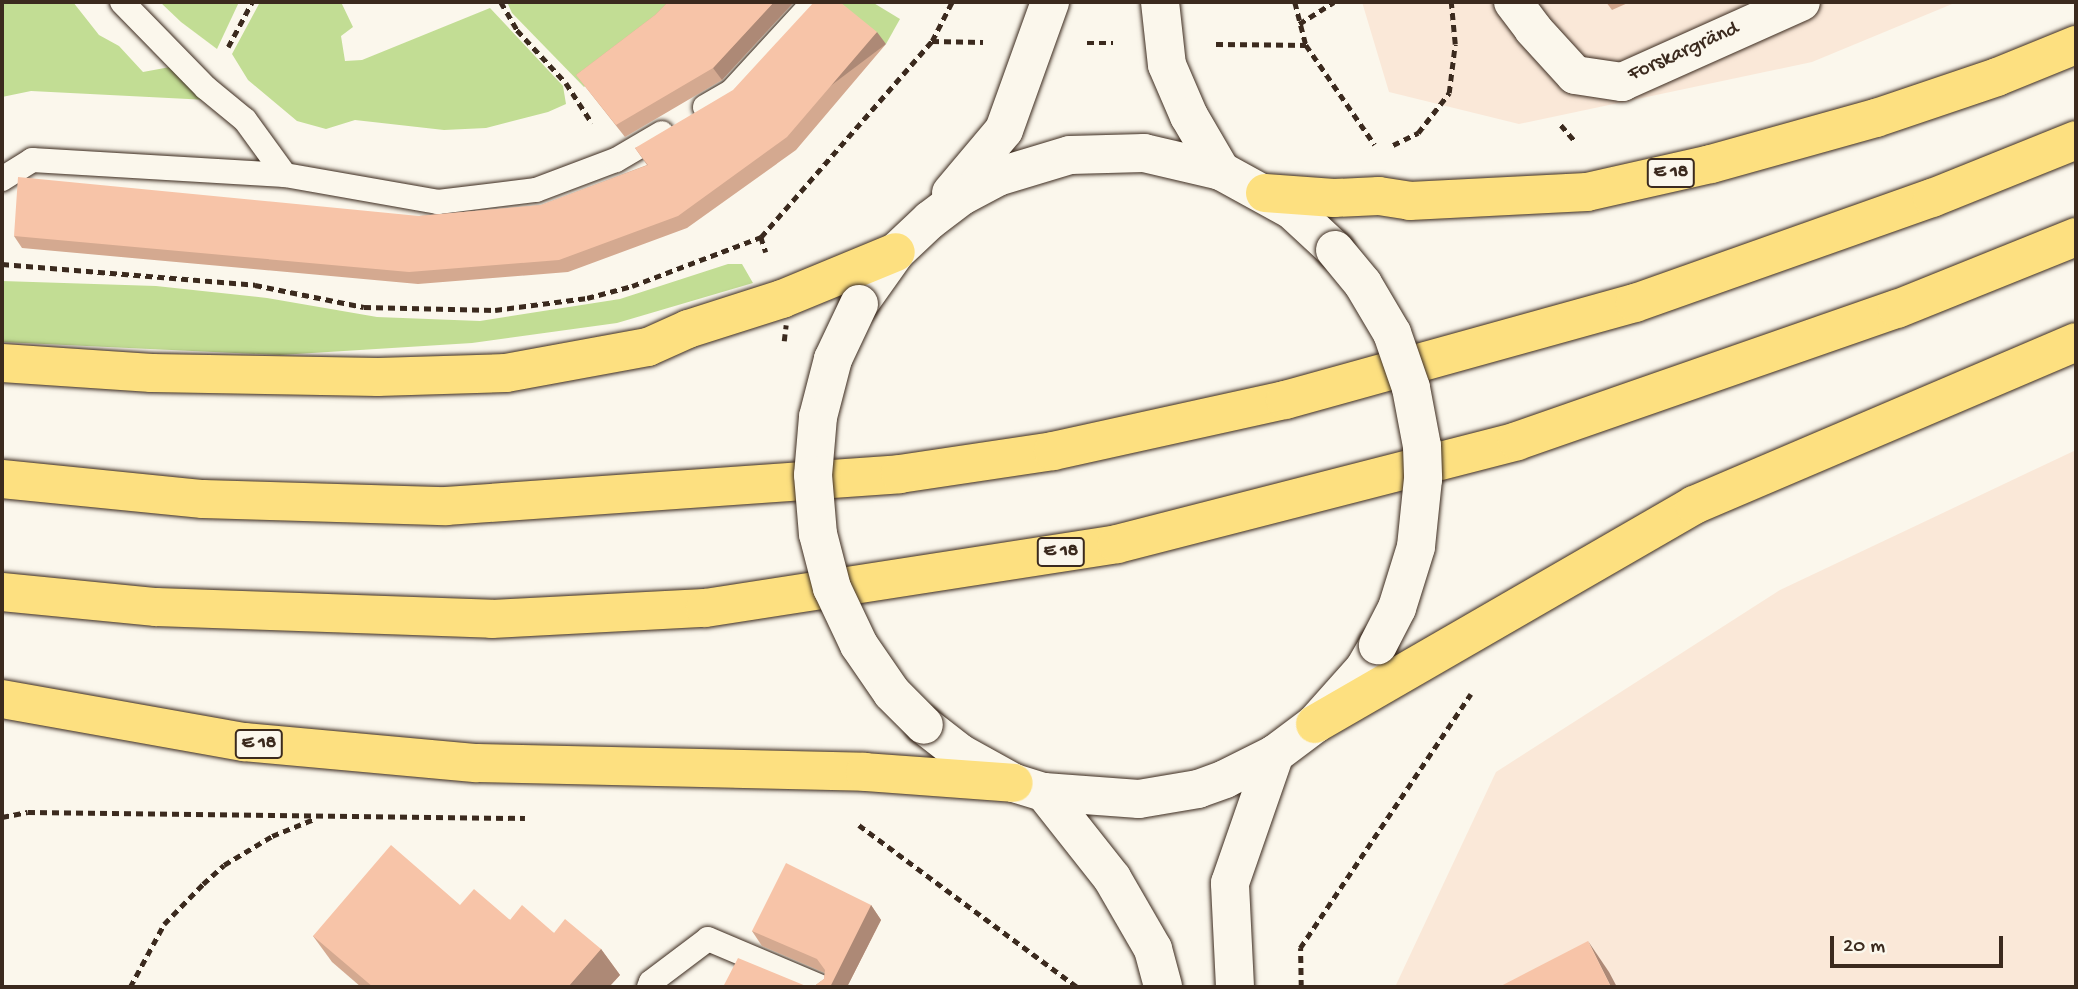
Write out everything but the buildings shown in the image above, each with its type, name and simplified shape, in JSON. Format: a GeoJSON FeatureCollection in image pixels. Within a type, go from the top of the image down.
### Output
{"type":"FeatureCollection","features":[{"type":"Feature","properties":{"kind":"highway","name":"E 18"},"geometry":{"type":"LineString","coordinates":[[1265,193],[1334,198],[1379,196],[1410,201],[1587,192],[1711,164],[1876,118],[1997,77],[2076,45]]}},
{"type":"Feature","properties":{"kind":"highway"},"geometry":{"type":"LineString","coordinates":[[2,479],[203,499],[446,506],[900,474],[1054,451],[1285,400],[1635,303],[1932,198],[2076,139]]}},
{"type":"Feature","properties":{"kind":"highway","name":"E 18"},"geometry":{"type":"LineString","coordinates":[[2,592],[156,607],[492,619],[705,608],[1117,544],[1517,441],[1897,309],[2076,237]]}},
{"type":"Feature","properties":{"kind":"highway","name":"E 18"},"geometry":{"type":"LineString","coordinates":[[2,363],[152,373],[377,376],[506,373],[648,347],[688,329],[782,299],[896,252]]}},
{"type":"Feature","properties":{"kind":"highway","name":"E 18"},"geometry":{"type":"LineString","coordinates":[[1315,724],[1694,505],[2076,342]]}},
{"type":"Feature","properties":{"kind":"highway","name":"E 18"},"geometry":{"type":"LineString","coordinates":[[2,699],[244,742],[477,763],[865,772],[1029,787]]}},
{"type":"Feature","properties":{"kind":"street"},"geometry":{"type":"LineString","coordinates":[[929,220],[1004,130],[1049,2]]}},
{"type":"Feature","properties":{"kind":"street"},"geometry":{"type":"LineString","coordinates":[[1160,2],[1167,65],[1189,116],[1221,171]]}},
{"type":"Feature","properties":{"kind":"street","name":"Forskargränd"},"geometry":{"type":"LineString","coordinates":[[1513,2],[1533,29],[1575,75],[1622,82],[1801,2]]}},
{"type":"Feature","properties":{"kind":"street","name":"E 18"},"geometry":{"type":"LineString","coordinates":[[1144,153],[1221,171],[1292,210],[1335,250],[1363,284],[1392,333],[1411,388],[1422,446],[1423,479],[1416,547],[1397,608],[1364,669],[1315,724],[1275,754],[1225,779],[1198,789],[1139,799],[1029,787],[960,752],[924,725],[892,693],[859,645],[832,589],[818,534],[813,475],[818,417],[833,359],[859,304],[896,252],[929,220],[997,177],[1070,155],[1144,153]]}},
{"type":"Feature","properties":{"kind":"street"},"geometry":{"type":"LineString","coordinates":[[1235,987],[1230,883],[1275,754]]}},
{"type":"Feature","properties":{"kind":"street"},"geometry":{"type":"LineString","coordinates":[[1029,787],[1112,878],[1153,949],[1163,987]]}},
{"type":"Feature","properties":{"kind":"lane"},"geometry":{"type":"LineString","coordinates":[[122,2],[206,88],[245,120],[285,175]]}},
{"type":"Feature","properties":{"kind":"lane"},"geometry":{"type":"LineString","coordinates":[[2,178],[32,160],[285,175],[438,202],[537,190],[616,160],[731,92],[811,5]]}},
{"type":"Feature","properties":{"kind":"lane"},"geometry":{"type":"LineString","coordinates":[[649,987],[650,982],[708,939],[821,987]]}},
{"type":"Feature","properties":{"kind":"path"},"geometry":{"type":"LineString","coordinates":[[501,2],[517,30],[566,83],[616,160]]}},
{"type":"Feature","properties":{"kind":"path"},"geometry":{"type":"LineString","coordinates":[[2,264],[255,285],[364,307],[495,310],[587,298],[632,286],[761,237],[932,41],[952,2]]}},
{"type":"Feature","properties":{"kind":"path"},"geometry":{"type":"LineString","coordinates":[[1295,2],[1306,45],[1380,152]]}},
{"type":"Feature","properties":{"kind":"path"},"geometry":{"type":"LineString","coordinates":[[1299,24],[1334,2]]}},
{"type":"Feature","properties":{"kind":"path"},"geometry":{"type":"LineString","coordinates":[[1389,147],[1418,133],[1449,93],[1455,44],[1451,2]]}},
{"type":"Feature","properties":{"kind":"path"},"geometry":{"type":"LineString","coordinates":[[1563,145],[1590,141]]}},
{"type":"Feature","properties":{"kind":"path"},"geometry":{"type":"LineString","coordinates":[[1301,987],[1300,948],[1481,679],[1474,648],[1467,638]]}},
{"type":"Feature","properties":{"kind":"path"},"geometry":{"type":"LineString","coordinates":[[2,817],[28,812],[318,817],[272,836],[224,865],[164,924],[130,987]]}},
{"type":"Feature","properties":{"kind":"path"},"geometry":{"type":"LineString","coordinates":[[862,826],[1077,987]]}},
{"type":"Feature","properties":{"kind":"shaded area"},"geometry":{"type":"Polygon","coordinates":[[[1362,2],[1957,2],[1812,62],[1519,124],[1389,92],[1362,2]]]}},
{"type":"Feature","properties":{"kind":"shaded area"},"geometry":{"type":"Polygon","coordinates":[[[2076,450],[2076,987],[1395,987],[1496,772],[1780,590],[2076,450]]]}},
{"type":"Feature","properties":{"kind":"green space"},"geometry":{"type":"Polygon","coordinates":[[[2,2],[73,2],[99,35],[119,46],[143,72],[170,67],[208,100],[31,91],[2,97],[2,2]]]}},
{"type":"Feature","properties":{"kind":"green space"},"geometry":{"type":"Polygon","coordinates":[[[160,2],[239,2],[217,49],[160,2]]]}},
{"type":"Feature","properties":{"kind":"green space"},"geometry":{"type":"Polygon","coordinates":[[[260,2],[341,2],[353,27],[341,36],[345,61],[362,60],[490,8],[563,86],[566,104],[548,112],[486,128],[444,130],[355,120],[326,129],[297,121],[248,80],[232,54],[260,2]]]}},
{"type":"Feature","properties":{"kind":"green space"},"geometry":{"type":"Polygon","coordinates":[[[507,2],[688,2],[584,87],[512,13],[507,2]]]}},
{"type":"Feature","properties":{"kind":"green space"},"geometry":{"type":"Polygon","coordinates":[[[835,2],[872,2],[900,19],[886,44],[835,2]]]}},
{"type":"Feature","properties":{"kind":"green space"},"geometry":{"type":"Polygon","coordinates":[[[728,264],[742,264],[753,283],[617,323],[472,343],[280,355],[2,342],[2,281],[156,286],[267,298],[377,317],[480,321],[620,299],[728,264]]]}}]}
